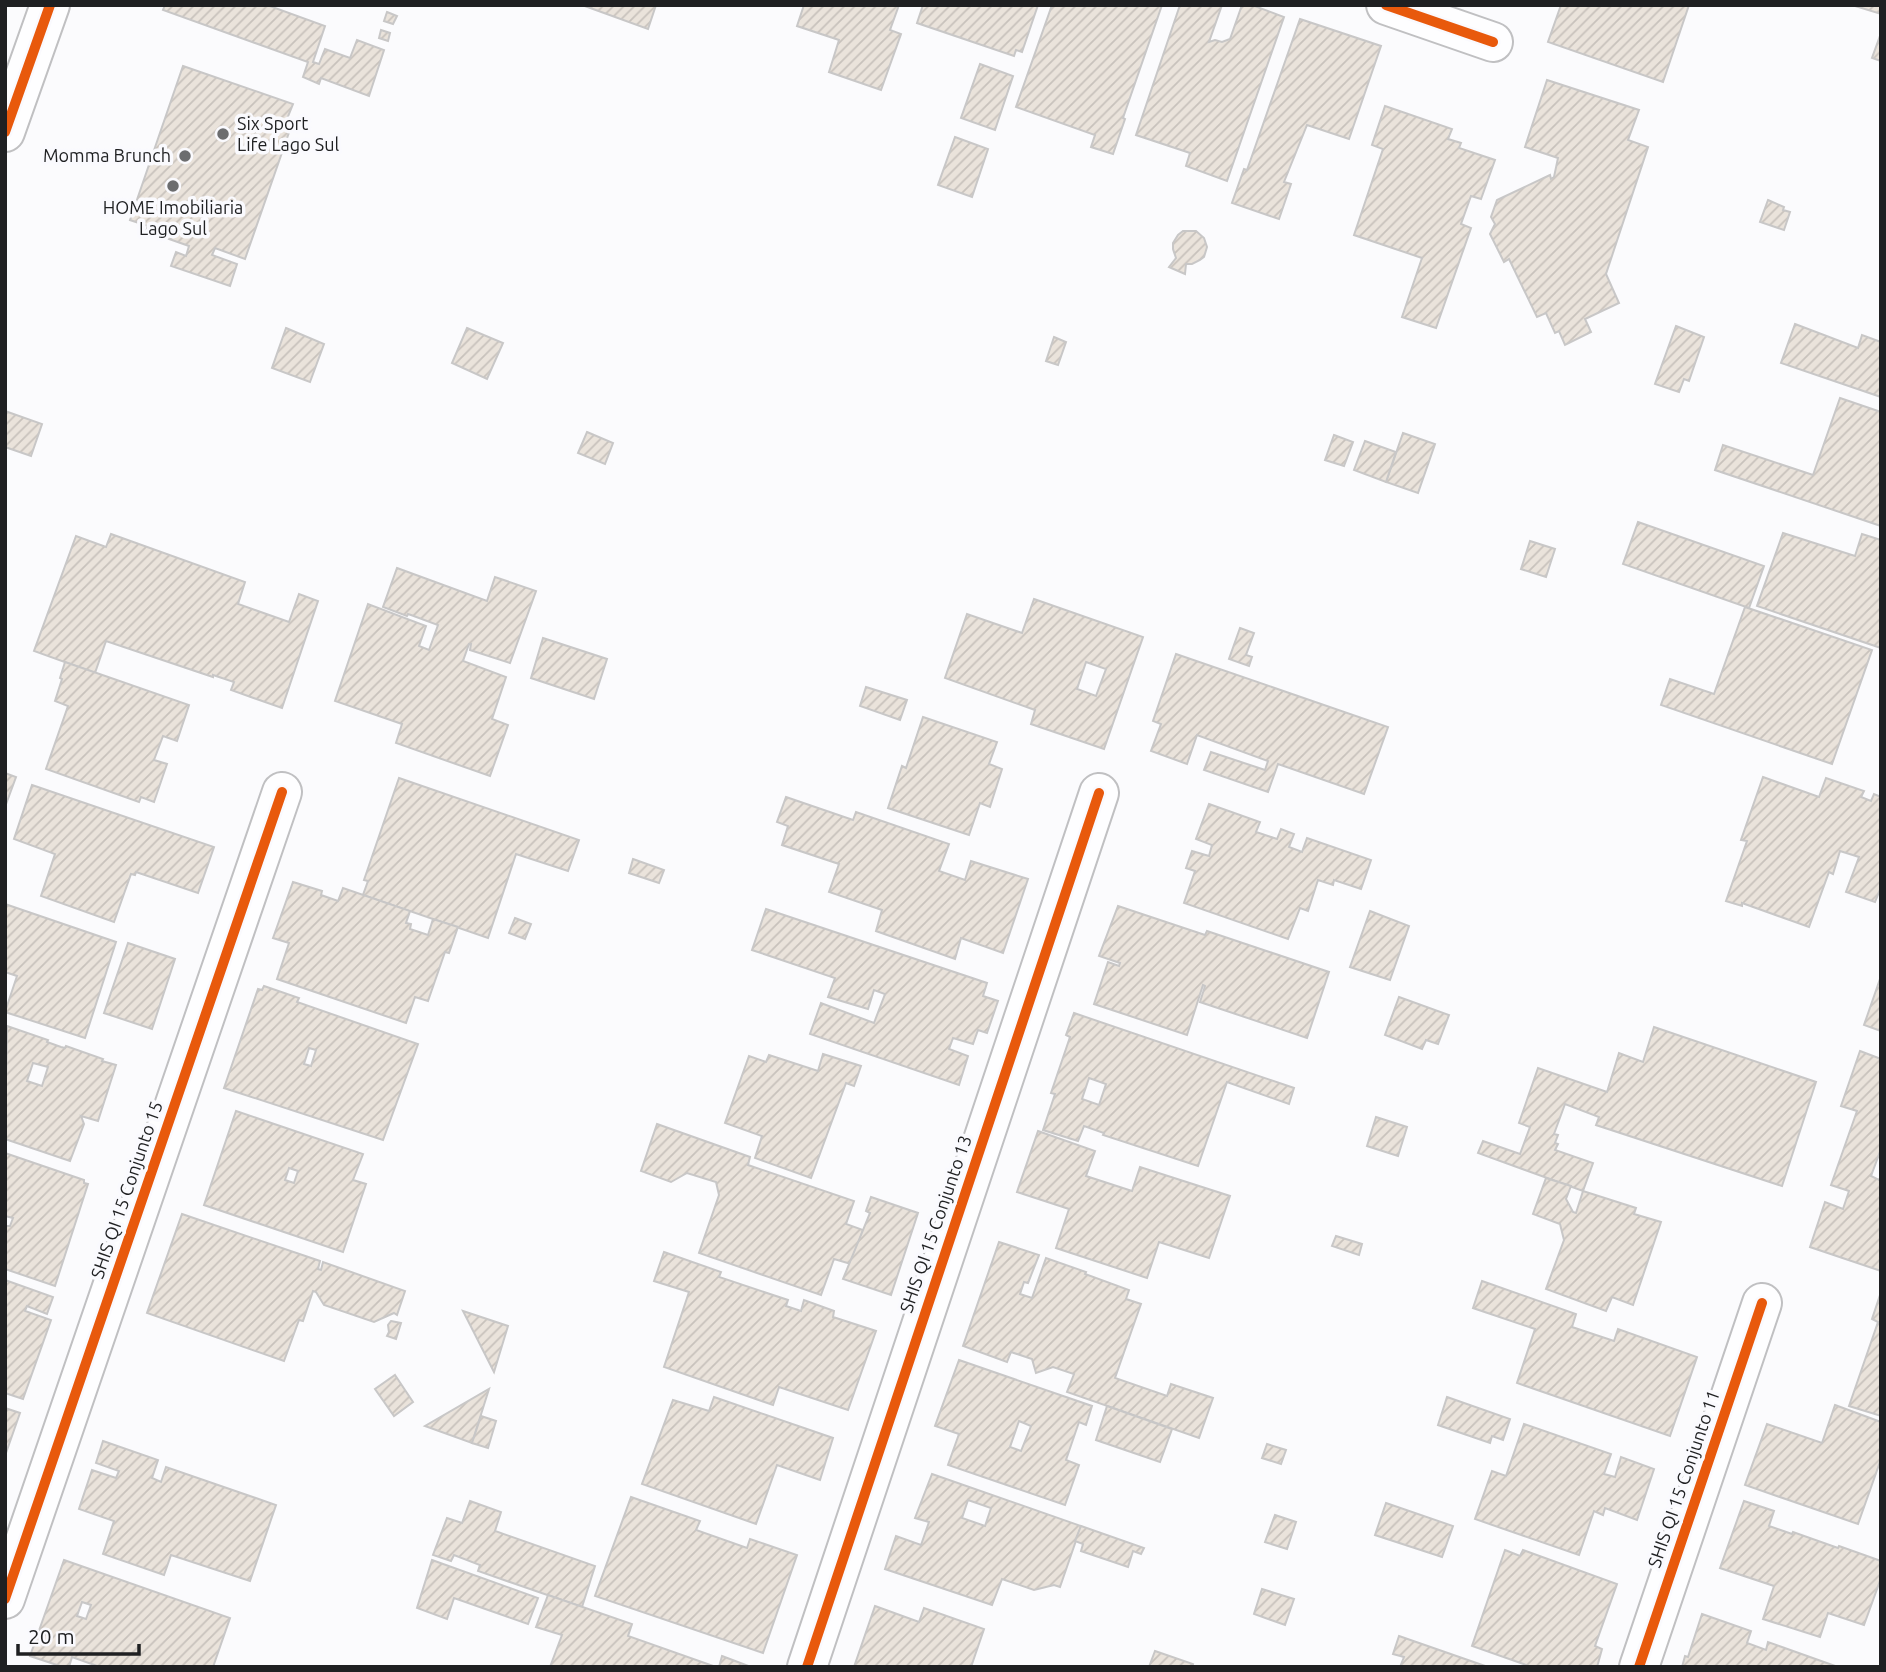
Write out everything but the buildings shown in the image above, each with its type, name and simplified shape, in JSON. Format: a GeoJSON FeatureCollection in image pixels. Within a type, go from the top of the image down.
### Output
{"type":"FeatureCollection","features":[{"type":"Feature","properties":{"kind":"street"},"geometry":{"type":"LineString","coordinates":[[5,132],[50,5]]}},
{"type":"Feature","properties":{"kind":"street"},"geometry":{"type":"LineString","coordinates":[[1386,5],[1493,42]]}},
{"type":"Feature","properties":{"kind":"street","name":"SHIS QI 15 Conjunto 15"},"geometry":{"type":"LineString","coordinates":[[5,1599],[282,792]]}},
{"type":"Feature","properties":{"kind":"street","name":"SHIS QI 15 Conjunto 13"},"geometry":{"type":"LineString","coordinates":[[807,1667],[1099,793]]}},
{"type":"Feature","properties":{"kind":"street","name":"SHIS QI 15 Conjunto 11"},"geometry":{"type":"LineString","coordinates":[[1639,1667],[1762,1303]]}},
{"type":"Feature","properties":{"kind":"cycle path"},"geometry":{"type":"LineString","coordinates":[[5,132],[50,5]]}},
{"type":"Feature","properties":{"kind":"cycle path"},"geometry":{"type":"LineString","coordinates":[[1386,5],[1493,42]]}},
{"type":"Feature","properties":{"kind":"cycle path"},"geometry":{"type":"LineString","coordinates":[[5,1599],[282,792]]}},
{"type":"Feature","properties":{"kind":"cycle path"},"geometry":{"type":"LineString","coordinates":[[807,1667],[1099,793]]}},
{"type":"Feature","properties":{"kind":"cycle path"},"geometry":{"type":"LineString","coordinates":[[1639,1667],[1762,1303]]}},
{"type":"Feature","properties":{"kind":"place","name":"Six Sport Life Lago Sul"},"geometry":{"type":"Point","coordinates":[223,134]}},
{"type":"Feature","properties":{"kind":"place","name":"Momma Brunch"},"geometry":{"type":"Point","coordinates":[185,156]}},
{"type":"Feature","properties":{"kind":"place","name":"HOME Imobiliaria Lago Sul"},"geometry":{"type":"Point","coordinates":[173,186]}}]}
